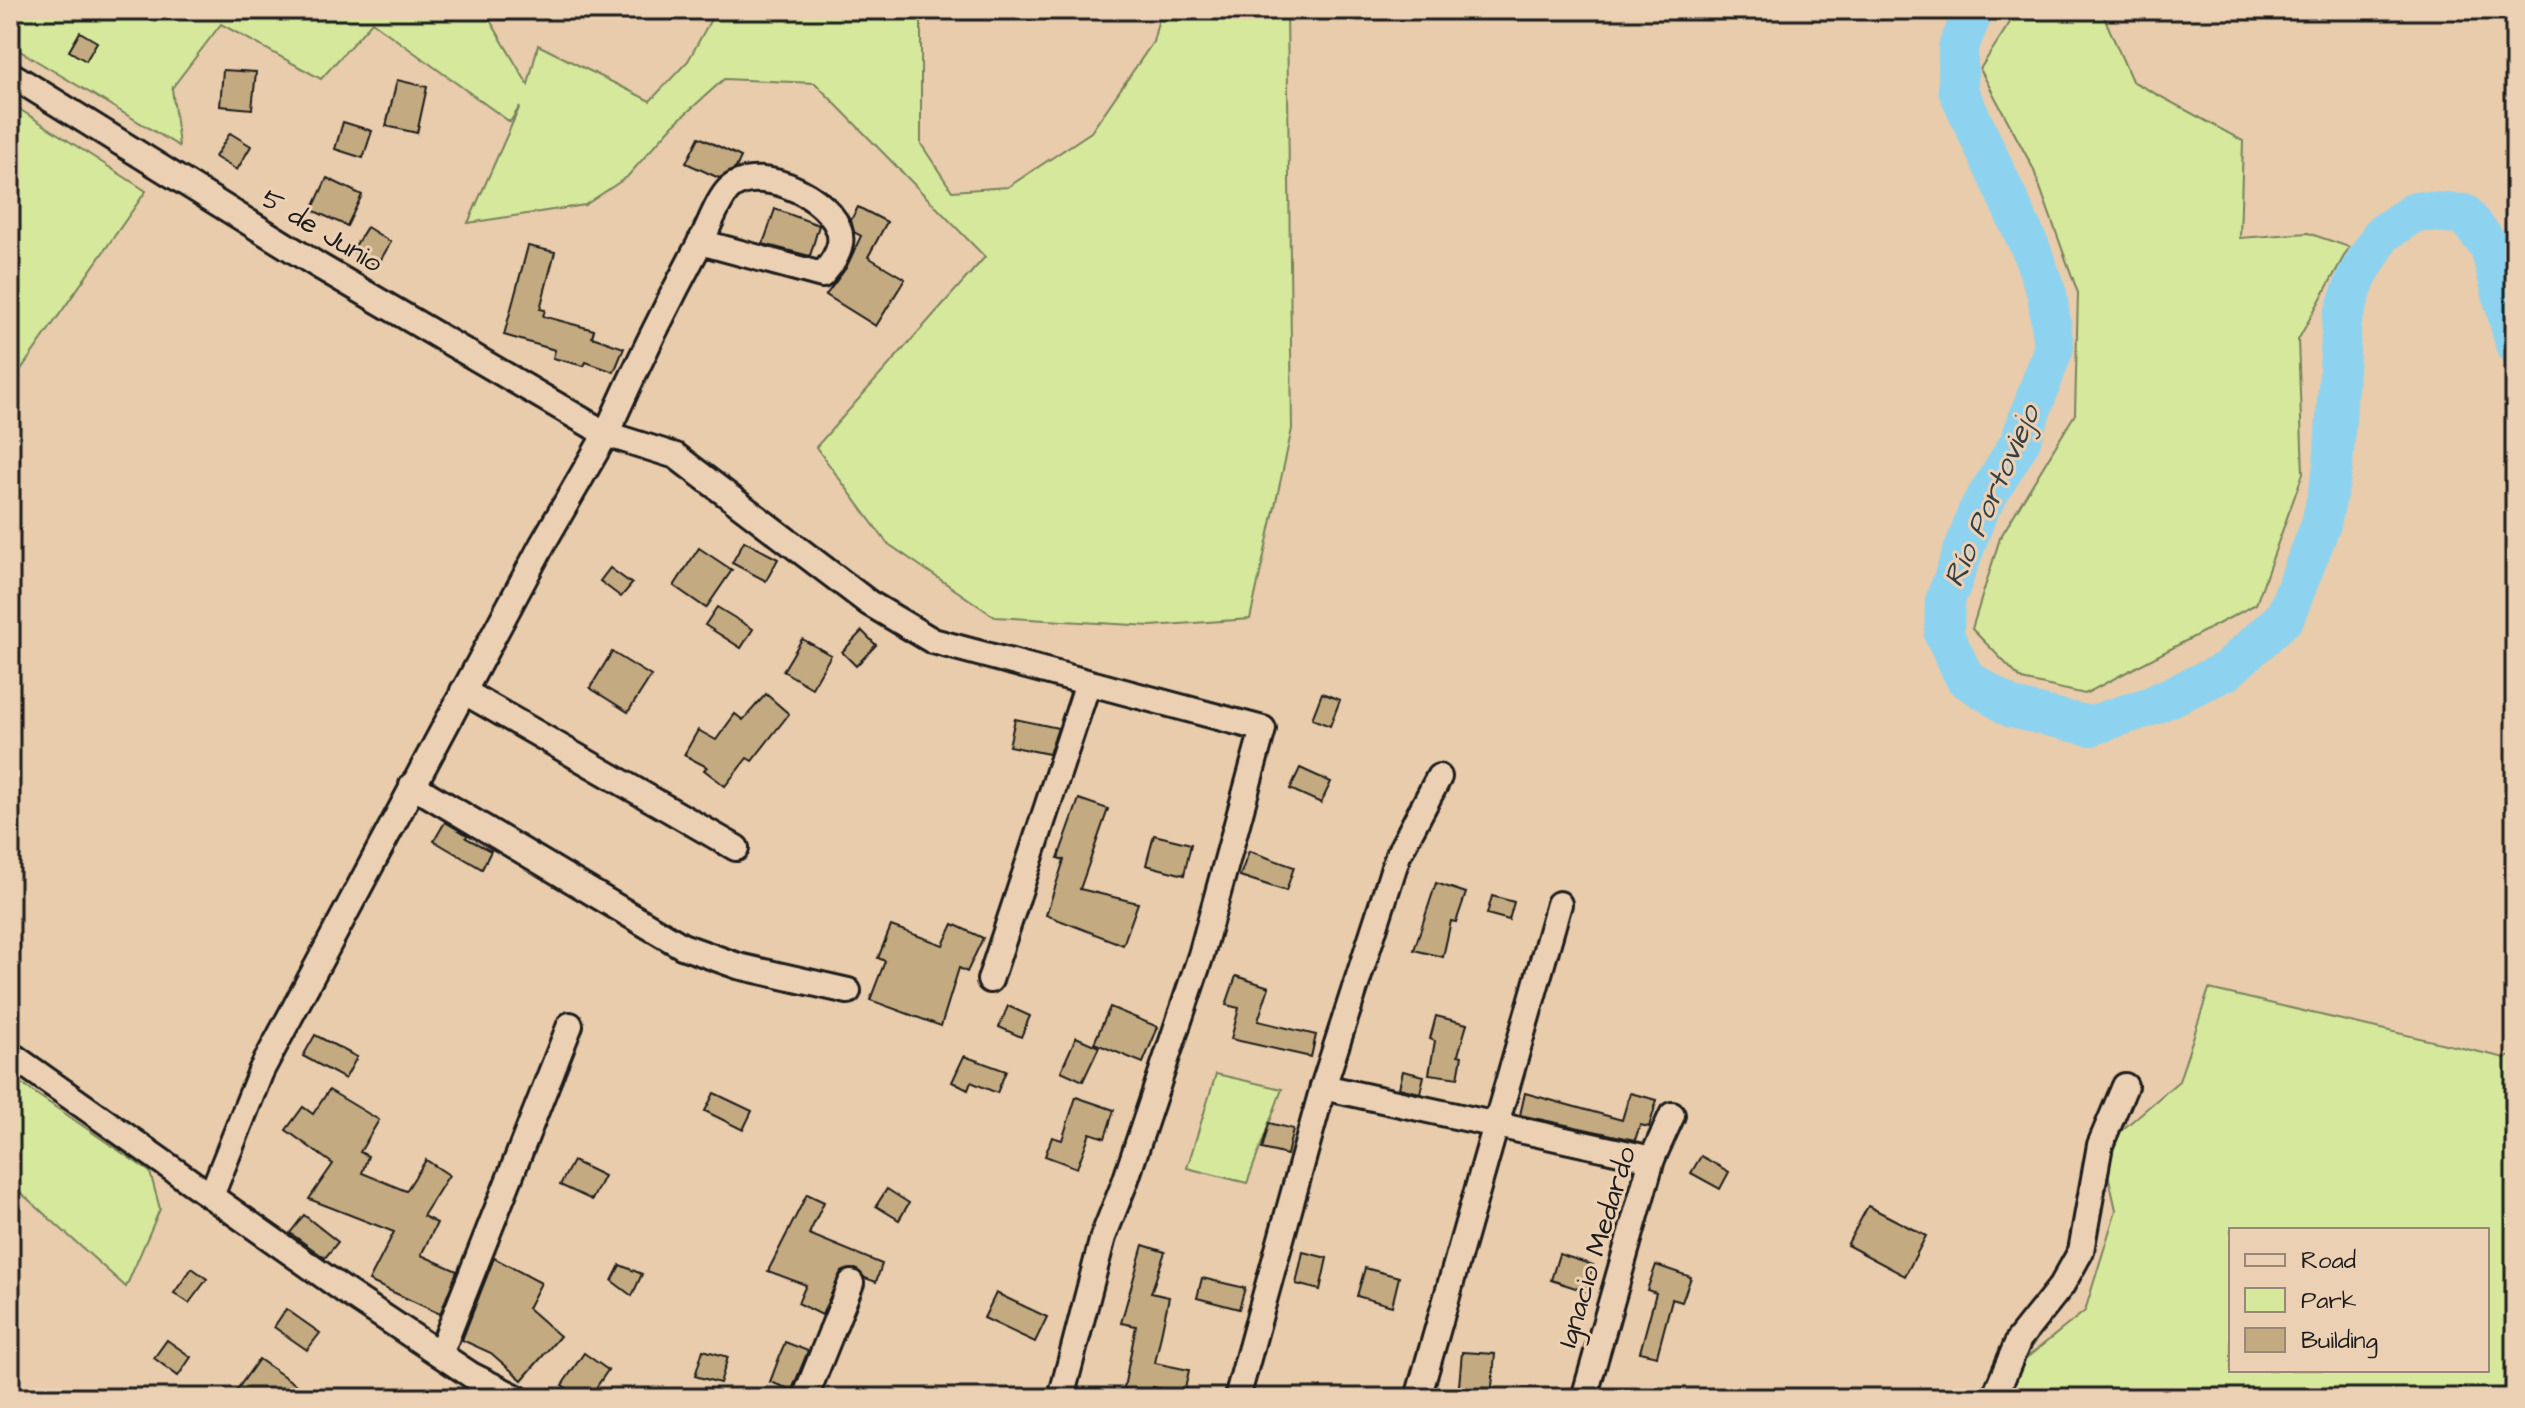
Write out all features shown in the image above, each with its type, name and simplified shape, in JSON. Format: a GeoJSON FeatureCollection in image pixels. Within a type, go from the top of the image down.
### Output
{"type":"FeatureCollection","features":[{"type":"Feature","properties":{"kind":"street","name":"5 de Junio"},"geometry":{"type":"LineString","coordinates":[[10,74],[319,266],[606,434],[676,456],[869,603],[933,641],[1263,729],[1201,955],[1125,1182],[1103,1237],[1061,1398]]}},
{"type":"Feature","properties":{"kind":"street"},"geometry":{"type":"LineString","coordinates":[[211,1196],[261,1071],[412,785],[606,434],[648,341],[700,242],[729,189],[756,178],[795,186],[834,220],[841,241],[834,260],[822,275],[700,242]]}},
{"type":"Feature","properties":{"kind":"street"},"geometry":{"type":"LineString","coordinates":[[990,980],[1088,683]]}},
{"type":"Feature","properties":{"kind":"street"},"geometry":{"type":"LineString","coordinates":[[463,691],[736,848]]}},
{"type":"Feature","properties":{"kind":"street"},"geometry":{"type":"LineString","coordinates":[[1237,1398],[1323,1087],[1398,855],[1439,777]]}},
{"type":"Feature","properties":{"kind":"street"},"geometry":{"type":"LineString","coordinates":[[412,785],[682,946],[738,966],[848,991]]}},
{"type":"Feature","properties":{"kind":"street"},"geometry":{"type":"LineString","coordinates":[[1418,1398],[1498,1127],[1559,904]]}},
{"type":"Feature","properties":{"kind":"street"},"geometry":{"type":"LineString","coordinates":[[440,1354],[570,1025]]}},
{"type":"Feature","properties":{"kind":"street"},"geometry":{"type":"LineString","coordinates":[[10,1054],[440,1354],[517,1398]]}},
{"type":"Feature","properties":{"kind":"street"},"geometry":{"type":"LineString","coordinates":[[1994,1398],[2019,1339],[2062,1285],[2081,1251],[2100,1145],[2125,1086]]}},
{"type":"Feature","properties":{"kind":"street"},"geometry":{"type":"LineString","coordinates":[[1323,1087],[1652,1159]]}},
{"type":"Feature","properties":{"kind":"street","name":"Ignacio Medardo"},"geometry":{"type":"LineString","coordinates":[[1584,1398],[1652,1159],[1672,1115]]}},
{"type":"Feature","properties":{"kind":"street"},"geometry":{"type":"LineString","coordinates":[[805,1398],[851,1283]]}},
{"type":"Feature","properties":{"kind":"green space"},"geometry":{"type":"Polygon","coordinates":[[[10,10],[484,10],[528,85],[538,45],[650,101],[688,61],[716,10],[921,10],[921,144],[952,191],[1008,187],[1091,132],[1153,42],[1161,10],[1287,10],[1292,429],[1250,619],[1151,626],[995,617],[887,543],[816,447],[985,257],[815,83],[724,79],[673,125],[627,177],[585,205],[468,223],[520,106],[510,122],[372,22],[321,79],[221,24],[172,88],[179,146],[10,45],[10,10]]]}},
{"type":"Feature","properties":{"kind":"green space"},"geometry":{"type":"Polygon","coordinates":[[[2018,10],[2101,10],[2132,81],[2243,141],[2240,238],[2308,233],[2349,247],[2298,340],[2303,473],[2256,604],[2085,694],[2022,680],[1972,629],[2000,538],[2075,414],[2078,293],[2033,168],[1980,69],[2018,10]]]}},
{"type":"Feature","properties":{"kind":"green space"},"geometry":{"type":"Polygon","coordinates":[[[10,103],[146,191],[10,385],[10,103]]]}},
{"type":"Feature","properties":{"kind":"green space"},"geometry":{"type":"Polygon","coordinates":[[[2209,989],[2505,1058],[2515,1055],[2515,1398],[1990,1398],[2000,1379],[2085,1311],[2116,1210],[2102,1147],[2179,1081],[2209,989]]]}},
{"type":"Feature","properties":{"kind":"green space"},"geometry":{"type":"Polygon","coordinates":[[[1216,1074],[1282,1089],[1247,1183],[1187,1168],[1216,1074]]]}},
{"type":"Feature","properties":{"kind":"green space"},"geometry":{"type":"Polygon","coordinates":[[[10,1076],[150,1172],[160,1209],[126,1287],[10,1183],[10,1076]]]}},
{"type":"Feature","properties":{"kind":"building"},"geometry":{"type":"Polygon","coordinates":[[[80,32],[97,42],[86,61],[69,51],[80,32]]]}},
{"type":"Feature","properties":{"kind":"building"},"geometry":{"type":"Polygon","coordinates":[[[223,70],[256,72],[252,109],[220,106],[223,70]]]}},
{"type":"Feature","properties":{"kind":"building"},"geometry":{"type":"Polygon","coordinates":[[[397,80],[427,87],[417,133],[386,126],[397,80]]]}},
{"type":"Feature","properties":{"kind":"building"},"geometry":{"type":"Polygon","coordinates":[[[343,122],[372,131],[363,158],[335,149],[343,122]]]}},
{"type":"Feature","properties":{"kind":"building"},"geometry":{"type":"Polygon","coordinates":[[[230,133],[251,146],[237,170],[215,157],[230,133]]]}},
{"type":"Feature","properties":{"kind":"building"},"geometry":{"type":"Polygon","coordinates":[[[699,137],[741,157],[736,168],[719,178],[686,163],[699,137]]]}},
{"type":"Feature","properties":{"kind":"building"},"geometry":{"type":"Polygon","coordinates":[[[327,178],[362,195],[347,226],[312,210],[327,178]]]}},
{"type":"Feature","properties":{"kind":"building"},"geometry":{"type":"Polygon","coordinates":[[[858,207],[887,222],[868,257],[905,279],[876,326],[826,295],[846,268],[861,236],[854,232],[851,220],[858,207]]]}},
{"type":"Feature","properties":{"kind":"building"},"geometry":{"type":"Polygon","coordinates":[[[775,209],[819,225],[810,256],[763,244],[775,209]]]}},
{"type":"Feature","properties":{"kind":"building"},"geometry":{"type":"Polygon","coordinates":[[[367,227],[391,242],[377,266],[352,251],[367,227]]]}},
{"type":"Feature","properties":{"kind":"building"},"geometry":{"type":"Polygon","coordinates":[[[528,246],[555,252],[540,309],[545,310],[543,316],[594,330],[592,337],[624,348],[614,372],[586,362],[584,366],[553,358],[555,350],[504,335],[528,246]]]}},
{"type":"Feature","properties":{"kind":"building"},"geometry":{"type":"Polygon","coordinates":[[[744,541],[778,559],[766,581],[732,563],[744,541]]]}},
{"type":"Feature","properties":{"kind":"building"},"geometry":{"type":"Polygon","coordinates":[[[699,548],[732,570],[706,608],[674,586],[699,548]]]}},
{"type":"Feature","properties":{"kind":"building"},"geometry":{"type":"Polygon","coordinates":[[[610,568],[632,584],[621,597],[600,581],[610,568]]]}},
{"type":"Feature","properties":{"kind":"building"},"geometry":{"type":"Polygon","coordinates":[[[717,607],[753,629],[741,648],[705,625],[717,607]]]}},
{"type":"Feature","properties":{"kind":"building"},"geometry":{"type":"Polygon","coordinates":[[[862,631],[876,645],[856,666],[842,652],[862,631]]]}},
{"type":"Feature","properties":{"kind":"building"},"geometry":{"type":"Polygon","coordinates":[[[802,639],[831,655],[812,688],[783,671],[802,639]]]}},
{"type":"Feature","properties":{"kind":"building"},"geometry":{"type":"Polygon","coordinates":[[[612,652],[651,676],[628,712],[590,688],[612,652]]]}},
{"type":"Feature","properties":{"kind":"building"},"geometry":{"type":"Polygon","coordinates":[[[1322,693],[1340,700],[1330,726],[1312,719],[1322,693]]]}},
{"type":"Feature","properties":{"kind":"building"},"geometry":{"type":"Polygon","coordinates":[[[766,694],[789,714],[752,761],[747,758],[725,786],[704,770],[707,767],[684,755],[698,730],[716,740],[735,714],[743,720],[766,694]]]}},
{"type":"Feature","properties":{"kind":"building"},"geometry":{"type":"Polygon","coordinates":[[[1015,719],[1058,728],[1049,754],[1009,746],[1015,719]]]}},
{"type":"Feature","properties":{"kind":"building"},"geometry":{"type":"Polygon","coordinates":[[[1300,768],[1331,782],[1321,803],[1290,789],[1300,768]]]}},
{"type":"Feature","properties":{"kind":"building"},"geometry":{"type":"Polygon","coordinates":[[[1079,799],[1108,809],[1080,889],[1138,903],[1123,945],[1046,915],[1064,860],[1058,858],[1079,799]]]}},
{"type":"Feature","properties":{"kind":"building"},"geometry":{"type":"Polygon","coordinates":[[[445,822],[491,851],[482,869],[434,841],[445,822]]]}},
{"type":"Feature","properties":{"kind":"building"},"geometry":{"type":"Polygon","coordinates":[[[1154,835],[1191,844],[1184,875],[1146,865],[1154,835]]]}},
{"type":"Feature","properties":{"kind":"building"},"geometry":{"type":"Polygon","coordinates":[[[1249,851],[1294,867],[1286,891],[1240,876],[1249,851]]]}},
{"type":"Feature","properties":{"kind":"building"},"geometry":{"type":"Polygon","coordinates":[[[1436,883],[1466,893],[1456,922],[1451,921],[1443,957],[1414,950],[1436,883]]]}},
{"type":"Feature","properties":{"kind":"building"},"geometry":{"type":"Polygon","coordinates":[[[1492,896],[1514,902],[1509,920],[1487,914],[1492,896]]]}},
{"type":"Feature","properties":{"kind":"building"},"geometry":{"type":"Polygon","coordinates":[[[953,924],[983,938],[967,972],[959,968],[941,1026],[870,1000],[885,961],[878,958],[891,926],[943,945],[953,924]]]}},
{"type":"Feature","properties":{"kind":"building"},"geometry":{"type":"Polygon","coordinates":[[[1236,976],[1269,987],[1258,1021],[1316,1035],[1311,1057],[1231,1039],[1239,1008],[1226,1005],[1236,976]]]}},
{"type":"Feature","properties":{"kind":"building"},"geometry":{"type":"Polygon","coordinates":[[[1008,1006],[1030,1016],[1021,1037],[999,1027],[1008,1006]]]}},
{"type":"Feature","properties":{"kind":"building"},"geometry":{"type":"Polygon","coordinates":[[[1110,1007],[1158,1027],[1143,1063],[1094,1043],[1110,1007]]]}},
{"type":"Feature","properties":{"kind":"building"},"geometry":{"type":"Polygon","coordinates":[[[1436,1016],[1467,1024],[1458,1055],[1462,1056],[1458,1078],[1429,1074],[1435,1041],[1430,1039],[1436,1016]]]}},
{"type":"Feature","properties":{"kind":"building"},"geometry":{"type":"Polygon","coordinates":[[[315,1035],[357,1057],[345,1079],[303,1056],[315,1035]]]}},
{"type":"Feature","properties":{"kind":"building"},"geometry":{"type":"Polygon","coordinates":[[[1076,1037],[1099,1047],[1083,1081],[1061,1071],[1076,1037]]]}},
{"type":"Feature","properties":{"kind":"building"},"geometry":{"type":"Polygon","coordinates":[[[964,1056],[1006,1071],[997,1093],[971,1082],[968,1090],[952,1082],[964,1056]]]}},
{"type":"Feature","properties":{"kind":"building"},"geometry":{"type":"Polygon","coordinates":[[[1403,1071],[1424,1076],[1420,1093],[1399,1088],[1403,1071]]]}},
{"type":"Feature","properties":{"kind":"building"},"geometry":{"type":"Polygon","coordinates":[[[329,1090],[379,1120],[360,1152],[368,1156],[362,1173],[406,1191],[426,1160],[449,1175],[423,1216],[437,1223],[421,1255],[457,1271],[440,1314],[369,1281],[394,1232],[309,1199],[333,1164],[286,1130],[303,1107],[313,1114],[329,1090]]]}},
{"type":"Feature","properties":{"kind":"building"},"geometry":{"type":"Polygon","coordinates":[[[714,1093],[752,1111],[743,1130],[705,1111],[714,1093]]]}},
{"type":"Feature","properties":{"kind":"building"},"geometry":{"type":"Polygon","coordinates":[[[1525,1093],[1622,1120],[1630,1093],[1657,1100],[1649,1127],[1640,1125],[1635,1140],[1520,1115],[1525,1093]]]}},
{"type":"Feature","properties":{"kind":"building"},"geometry":{"type":"Polygon","coordinates":[[[1076,1097],[1114,1110],[1105,1138],[1090,1133],[1077,1168],[1045,1156],[1052,1137],[1062,1140],[1076,1097]]]}},
{"type":"Feature","properties":{"kind":"building"},"geometry":{"type":"Polygon","coordinates":[[[1269,1123],[1293,1129],[1287,1155],[1262,1149],[1269,1123]]]}},
{"type":"Feature","properties":{"kind":"building"},"geometry":{"type":"Polygon","coordinates":[[[1701,1156],[1729,1172],[1720,1189],[1691,1173],[1701,1156]]]}},
{"type":"Feature","properties":{"kind":"building"},"geometry":{"type":"Polygon","coordinates":[[[573,1161],[604,1176],[592,1200],[560,1185],[573,1161]]]}},
{"type":"Feature","properties":{"kind":"building"},"geometry":{"type":"Polygon","coordinates":[[[887,1189],[909,1203],[899,1220],[876,1206],[887,1189]]]}},
{"type":"Feature","properties":{"kind":"building"},"geometry":{"type":"Polygon","coordinates":[[[807,1194],[824,1202],[809,1234],[882,1264],[876,1282],[865,1278],[856,1269],[841,1272],[822,1315],[798,1303],[806,1285],[768,1271],[807,1194]]]}},
{"type":"Feature","properties":{"kind":"building"},"geometry":{"type":"Polygon","coordinates":[[[1868,1206],[1926,1236],[1905,1276],[1847,1245],[1868,1206]]]}},
{"type":"Feature","properties":{"kind":"building"},"geometry":{"type":"Polygon","coordinates":[[[304,1215],[338,1242],[325,1258],[290,1233],[304,1215]]]}},
{"type":"Feature","properties":{"kind":"building"},"geometry":{"type":"Polygon","coordinates":[[[1143,1245],[1165,1252],[1151,1293],[1169,1297],[1155,1363],[1189,1370],[1184,1394],[1153,1387],[1151,1398],[1122,1398],[1136,1326],[1121,1323],[1143,1245]]]}},
{"type":"Feature","properties":{"kind":"building"},"geometry":{"type":"Polygon","coordinates":[[[1303,1252],[1327,1258],[1320,1290],[1296,1284],[1303,1252]]]}},
{"type":"Feature","properties":{"kind":"building"},"geometry":{"type":"Polygon","coordinates":[[[1559,1254],[1593,1265],[1585,1291],[1551,1280],[1559,1254]]]}},
{"type":"Feature","properties":{"kind":"building"},"geometry":{"type":"Polygon","coordinates":[[[494,1258],[541,1283],[528,1308],[560,1336],[522,1380],[491,1353],[462,1340],[494,1258]]]}},
{"type":"Feature","properties":{"kind":"building"},"geometry":{"type":"Polygon","coordinates":[[[620,1265],[642,1274],[632,1296],[612,1281],[620,1265]]]}},
{"type":"Feature","properties":{"kind":"building"},"geometry":{"type":"Polygon","coordinates":[[[1656,1265],[1691,1277],[1682,1302],[1672,1299],[1657,1356],[1640,1352],[1656,1293],[1647,1290],[1656,1265]]]}},
{"type":"Feature","properties":{"kind":"building"},"geometry":{"type":"Polygon","coordinates":[[[192,1268],[207,1279],[189,1303],[174,1293],[192,1268]]]}},
{"type":"Feature","properties":{"kind":"building"},"geometry":{"type":"Polygon","coordinates":[[[1365,1268],[1399,1277],[1392,1306],[1357,1296],[1365,1268]]]}},
{"type":"Feature","properties":{"kind":"building"},"geometry":{"type":"Polygon","coordinates":[[[1202,1278],[1245,1288],[1239,1309],[1197,1298],[1202,1278]]]}},
{"type":"Feature","properties":{"kind":"building"},"geometry":{"type":"Polygon","coordinates":[[[996,1293],[1047,1317],[1035,1342],[984,1318],[996,1293]]]}},
{"type":"Feature","properties":{"kind":"building"},"geometry":{"type":"Polygon","coordinates":[[[286,1309],[320,1333],[307,1350],[274,1327],[286,1309]]]}},
{"type":"Feature","properties":{"kind":"building"},"geometry":{"type":"Polygon","coordinates":[[[167,1340],[191,1357],[178,1376],[154,1358],[167,1340]]]}},
{"type":"Feature","properties":{"kind":"building"},"geometry":{"type":"Polygon","coordinates":[[[785,1342],[808,1351],[792,1390],[770,1382],[785,1342]]]}},
{"type":"Feature","properties":{"kind":"building"},"geometry":{"type":"Polygon","coordinates":[[[703,1350],[728,1357],[720,1383],[695,1376],[703,1350]]]}},
{"type":"Feature","properties":{"kind":"building"},"geometry":{"type":"Polygon","coordinates":[[[1462,1352],[1495,1354],[1491,1398],[1458,1397],[1462,1352]]]}},
{"type":"Feature","properties":{"kind":"building"},"geometry":{"type":"Polygon","coordinates":[[[584,1353],[608,1370],[589,1398],[581,1398],[562,1385],[584,1353]]]}},
{"type":"Feature","properties":{"kind":"building"},"geometry":{"type":"Polygon","coordinates":[[[259,1359],[315,1398],[231,1398],[259,1359]]]}},
{"type":"Feature","properties":{"kind":"waterway","name":"Río Portoviejo"},"geometry":{"type":"LineString","coordinates":[[1974,10],[1958,48],[1958,90],[2030,247],[2047,294],[2054,347],[2020,442],[1978,511],[1945,601],[1944,635],[1965,678],[2012,708],[2090,726],[2151,706],[2226,671],[2285,617],[2321,524],[2333,468],[2342,320],[2357,276],[2382,234],[2416,211],[2464,214],[2490,247],[2515,344]]}}]}
